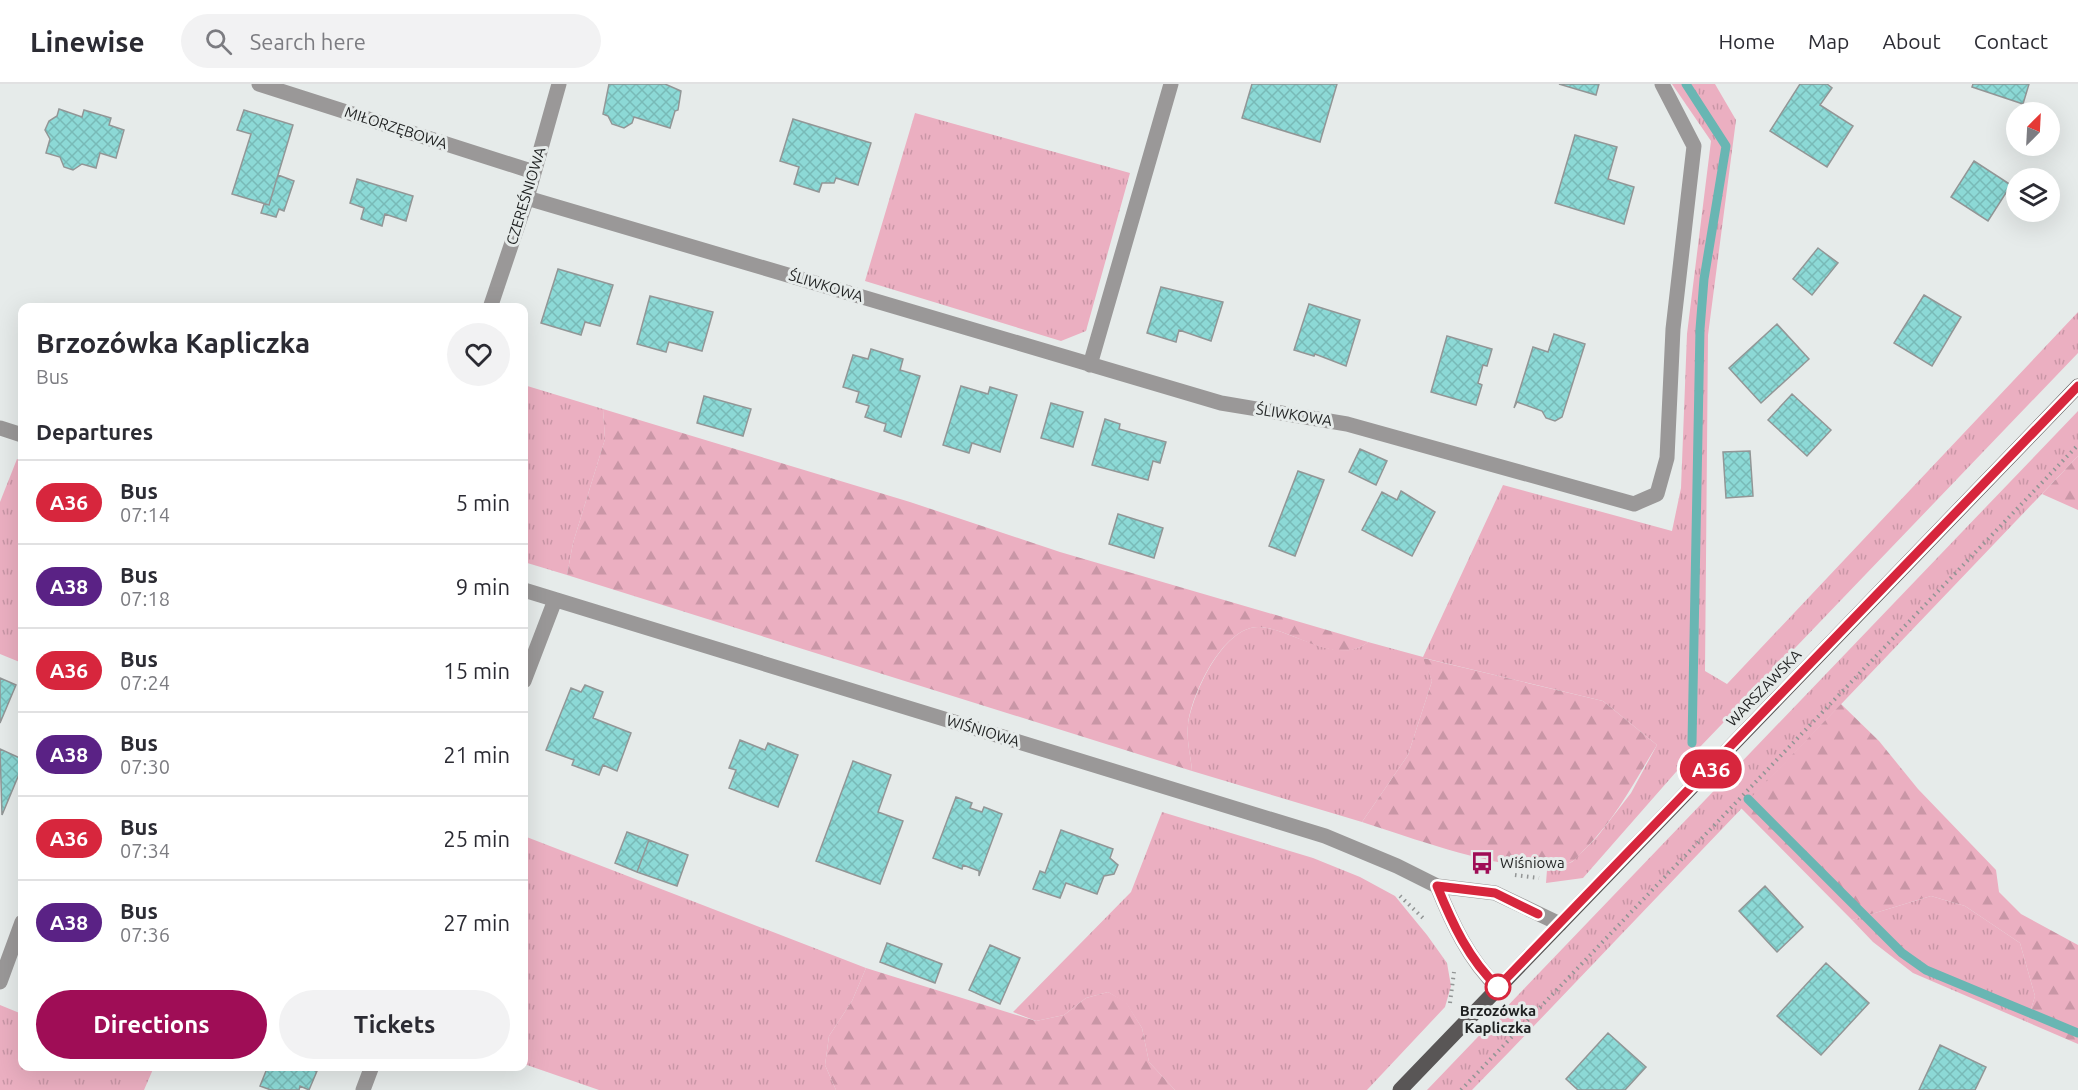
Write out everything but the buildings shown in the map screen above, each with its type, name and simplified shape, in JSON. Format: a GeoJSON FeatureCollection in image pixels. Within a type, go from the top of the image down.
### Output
{"type":"FeatureCollection","features":[{"type":"Feature","properties":{"kind":"main road","name":"WARSZAWSKA"},"geometry":{"type":"LineString","coordinates":[[1400,1090],[2078,386]]}},
{"type":"Feature","properties":{"kind":"street","name":"MIŁORZĘBOWA"},"geometry":{"type":"LineString","coordinates":[[259,84],[534,172]]}},
{"type":"Feature","properties":{"kind":"street","name":"CZEREŚNIOWA"},"geometry":{"type":"LineString","coordinates":[[492,303],[527,198],[559,84]]}},
{"type":"Feature","properties":{"kind":"street"},"geometry":{"type":"LineString","coordinates":[[1090,365],[1171,84]]}},
{"type":"Feature","properties":{"kind":"street","name":"ŚLIWKOWA"},"geometry":{"type":"LineString","coordinates":[[527,198],[1221,403],[1347,424],[1634,504],[1657,494],[1667,458],[1673,329],[1694,146],[1662,84]]}},
{"type":"Feature","properties":{"kind":"street"},"geometry":{"type":"LineString","coordinates":[[0,428],[18,434]]}},
{"type":"Feature","properties":{"kind":"street","name":"WIŚNIOWA"},"geometry":{"type":"LineString","coordinates":[[528,591],[1325,836],[1397,866],[1437,886],[1495,893],[1560,924]]}},
{"type":"Feature","properties":{"kind":"street"},"geometry":{"type":"LineString","coordinates":[[528,671],[555,600]]}},
{"type":"Feature","properties":{"kind":"street"},"geometry":{"type":"LineString","coordinates":[[1437,886],[1455,928],[1487,977],[1498,987]]}},
{"type":"Feature","properties":{"kind":"street"},"geometry":{"type":"LineString","coordinates":[[0,982],[18,933]]}},
{"type":"Feature","properties":{"kind":"street"},"geometry":{"type":"LineString","coordinates":[[363,1090],[370,1071]]}},
{"type":"Feature","properties":{"kind":"path"},"geometry":{"type":"LineString","coordinates":[[1461,1090],[2078,445]]}},
{"type":"Feature","properties":{"kind":"path"},"geometry":{"type":"LineString","coordinates":[[1395,891],[1416,910],[1430,927]]}},
{"type":"Feature","properties":{"kind":"path"},"geometry":{"type":"LineString","coordinates":[[1448,1011],[1454,987],[1455,965]]}},
{"type":"Feature","properties":{"kind":"green space"},"geometry":{"type":"Polygon","coordinates":[[[1672,84],[1715,84],[1736,120],[1708,335],[1705,671],[1727,684],[2078,312],[2078,353],[1676,772],[1583,878],[1546,883],[1547,870],[1572,862],[1597,837],[1631,793],[1657,745],[1603,701],[1424,658],[1432,681],[1408,755],[1362,822],[1192,771],[1188,725],[1196,697],[1212,664],[1222,650],[1233,638],[1246,630],[1259,627],[1271,629],[1329,649],[1356,649],[1368,642],[1423,657],[1503,485],[1672,531],[1681,488],[1687,334],[1711,141],[1672,84]]]}},
{"type":"Feature","properties":{"kind":"green space"},"geometry":{"type":"Polygon","coordinates":[[[915,113],[1130,173],[1086,331],[1061,341],[865,281],[915,113]]]}},
{"type":"Feature","properties":{"kind":"green space"},"geometry":{"type":"Polygon","coordinates":[[[528,386],[603,409],[605,439],[573,543],[567,575],[528,563],[528,386]]]}},
{"type":"Feature","properties":{"kind":"green space"},"geometry":{"type":"Polygon","coordinates":[[[603,409],[910,502],[1060,552],[1368,642],[1356,649],[1342,651],[1314,645],[1285,633],[1259,627],[1246,630],[1233,638],[1211,664],[1190,712],[1188,736],[1192,771],[567,575],[573,543],[605,439],[603,409]]]}},
{"type":"Feature","properties":{"kind":"green space"},"geometry":{"type":"Polygon","coordinates":[[[2078,411],[2078,456],[1510,1051],[1472,1090],[1427,1090],[2078,411]]]}},
{"type":"Feature","properties":{"kind":"green space"},"geometry":{"type":"Polygon","coordinates":[[[2078,456],[2078,510],[2042,494],[2078,456]]]}},
{"type":"Feature","properties":{"kind":"green space"},"geometry":{"type":"Polygon","coordinates":[[[18,459],[18,661],[0,654],[0,502],[18,459]]]}},
{"type":"Feature","properties":{"kind":"green space"},"geometry":{"type":"Polygon","coordinates":[[[1423,658],[1603,701],[1657,745],[1608,823],[1573,861],[1552,867],[1528,867],[1499,862],[1437,846],[1362,822],[1408,755],[1432,681],[1423,658]]]}},
{"type":"Feature","properties":{"kind":"green space"},"geometry":{"type":"Polygon","coordinates":[[[1841,704],[1879,741],[1918,789],[1996,870],[1999,892],[2021,914],[2078,945],[2078,1044],[2027,1022],[2035,996],[2020,943],[1965,906],[1931,896],[1852,920],[1741,808],[1841,704]]]}},
{"type":"Feature","properties":{"kind":"green space"},"geometry":{"type":"Polygon","coordinates":[[[1162,812],[1313,858],[1360,877],[1395,896],[1427,935],[1447,963],[1451,986],[1445,1007],[1367,1090],[1175,1090],[1149,1062],[1142,1028],[1126,1003],[1108,992],[1086,998],[1064,1015],[1036,1021],[1013,1012],[1131,892],[1162,812]]]}},
{"type":"Feature","properties":{"kind":"green space"},"geometry":{"type":"Polygon","coordinates":[[[528,838],[866,968],[852,1001],[829,1036],[825,1065],[836,1090],[599,1090],[528,1065],[528,838]]]}},
{"type":"Feature","properties":{"kind":"green space"},"geometry":{"type":"Polygon","coordinates":[[[1931,896],[1965,906],[2020,943],[2035,996],[2027,1022],[1913,973],[1873,942],[1852,920],[1931,896]]]}},
{"type":"Feature","properties":{"kind":"green space"},"geometry":{"type":"Polygon","coordinates":[[[866,968],[1036,1021],[1064,1015],[1086,998],[1108,992],[1126,1002],[1142,1028],[1149,1062],[1175,1090],[836,1090],[825,1065],[829,1036],[852,1001],[866,968]]]}},
{"type":"Feature","properties":{"kind":"green space"},"geometry":{"type":"Polygon","coordinates":[[[0,1005],[18,1012],[18,1071],[152,1071],[144,1090],[0,1090],[0,1005]]]}},
{"type":"Feature","properties":{"kind":"waterway"},"geometry":{"type":"LineString","coordinates":[[1686,84],[1726,146],[1704,279],[1700,329],[1692,743]]}},
{"type":"Feature","properties":{"kind":"waterway"},"geometry":{"type":"LineString","coordinates":[[1748,799],[1902,953],[1926,970],[2078,1033]]}},
{"type":"Feature","properties":{"kind":"bus line","name":"A36"},"geometry":{"type":"LineString","coordinates":[[1538,914],[1495,893],[1437,886],[1455,928],[1487,977],[1498,987],[1743,736],[2078,386]]}},
{"type":"Feature","properties":{"kind":"place","name":"Wiśniowa"},"geometry":{"type":"Point","coordinates":[1482,863]}},
{"type":"Feature","properties":{"kind":"place","name":"Brzozówka Kapliczka"},"geometry":{"type":"Point","coordinates":[1498,987]}}]}
